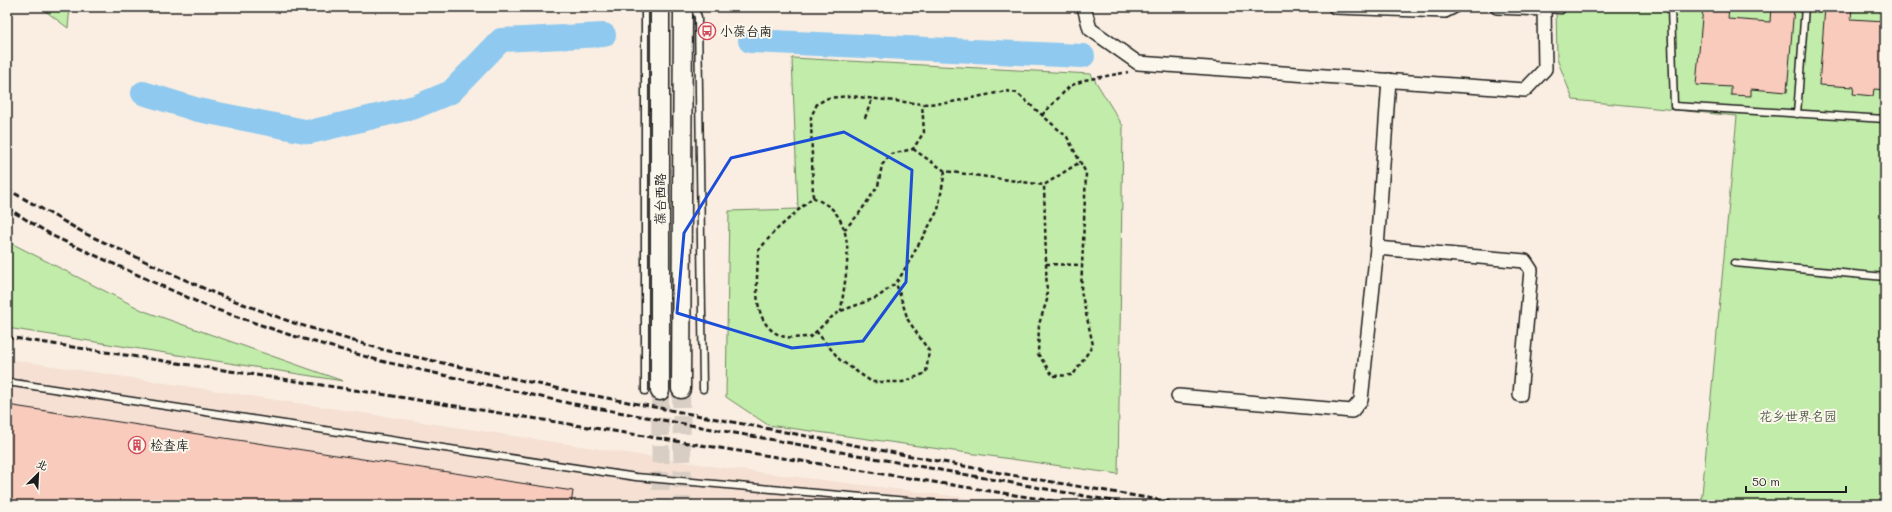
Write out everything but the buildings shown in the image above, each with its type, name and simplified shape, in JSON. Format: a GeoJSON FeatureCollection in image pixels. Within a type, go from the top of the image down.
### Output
{"type":"FeatureCollection","features":[{"type":"Feature","properties":{"kind":"street","name":"葆台西路"},"geometry":{"type":"LineString","coordinates":[[653,391],[660,7]]}},
{"type":"Feature","properties":{"kind":"street","name":"葆台西路"},"geometry":{"type":"LineString","coordinates":[[681,389],[683,7]]}},
{"type":"Feature","properties":{"kind":"street"},"geometry":{"type":"LineString","coordinates":[[1084,7],[1090,29],[1138,63],[1525,90],[1545,68],[1544,9],[1497,7]]}},
{"type":"Feature","properties":{"kind":"street"},"geometry":{"type":"LineString","coordinates":[[1335,7],[1445,11],[1454,7]]}},
{"type":"Feature","properties":{"kind":"street"},"geometry":{"type":"LineString","coordinates":[[1178,396],[1352,411],[1361,400],[1377,248],[1389,80]]}},
{"type":"Feature","properties":{"kind":"street"},"geometry":{"type":"LineString","coordinates":[[1377,248],[1525,261],[1531,270],[1520,395]]}},
{"type":"Feature","properties":{"kind":"lane"},"geometry":{"type":"LineString","coordinates":[[645,7],[653,391]]}},
{"type":"Feature","properties":{"kind":"lane"},"geometry":{"type":"LineString","coordinates":[[694,7],[698,17],[703,389]]}},
{"type":"Feature","properties":{"kind":"lane"},"geometry":{"type":"LineString","coordinates":[[1544,9],[1561,10],[1562,7]]}},
{"type":"Feature","properties":{"kind":"lane"},"geometry":{"type":"LineString","coordinates":[[1671,7],[1674,106],[1885,119]]}},
{"type":"Feature","properties":{"kind":"lane"},"geometry":{"type":"LineString","coordinates":[[1798,114],[1805,7]]}},
{"type":"Feature","properties":{"kind":"lane"},"geometry":{"type":"LineString","coordinates":[[1734,263],[1885,277]]}},
{"type":"Feature","properties":{"kind":"lane"},"geometry":{"type":"LineString","coordinates":[[7,382],[636,477],[954,505]]}},
{"type":"Feature","properties":{"kind":"path"},"geometry":{"type":"LineString","coordinates":[[1042,115],[1070,86],[1084,80],[1133,71]]}},
{"type":"Feature","properties":{"kind":"path"},"geometry":{"type":"LineString","coordinates":[[945,171],[938,210],[896,283],[878,297],[833,316],[810,337],[783,337],[768,328],[758,309],[758,251],[774,232],[813,197],[811,116],[817,104],[828,98],[850,96],[922,104],[947,104],[1006,91],[1017,93],[1067,137],[1086,173],[1080,290],[1093,345],[1073,375],[1053,376],[1038,354],[1039,324],[1047,300],[1044,185]]}},
{"type":"Feature","properties":{"kind":"path"},"geometry":{"type":"LineString","coordinates":[[865,118],[872,99]]}},
{"type":"Feature","properties":{"kind":"path"},"geometry":{"type":"LineString","coordinates":[[844,230],[858,215],[878,186],[882,165],[891,154],[913,149],[924,132],[922,104]]}},
{"type":"Feature","properties":{"kind":"path"},"geometry":{"type":"LineString","coordinates":[[913,149],[945,171],[1044,185],[1080,162]]}},
{"type":"Feature","properties":{"kind":"path"},"geometry":{"type":"LineString","coordinates":[[813,197],[834,211],[844,230],[848,244],[841,312]]}},
{"type":"Feature","properties":{"kind":"path"},"geometry":{"type":"LineString","coordinates":[[1046,264],[1082,265]]}},
{"type":"Feature","properties":{"kind":"path"},"geometry":{"type":"LineString","coordinates":[[816,332],[840,360],[872,382],[903,382],[926,373],[929,351],[908,320],[896,283]]}},
{"type":"Feature","properties":{"kind":"highlighted area"},"geometry":{"type":"Polygon","coordinates":[[[844,132],[912,170],[906,282],[863,341],[792,348],[677,313],[684,233],[731,158],[844,132]]]}},
{"type":"Feature","properties":{"kind":"shaded area"},"geometry":{"type":"Polygon","coordinates":[[[7,359],[725,468],[1026,505],[7,505],[7,359]]]}},
{"type":"Feature","properties":{"kind":"green space"},"geometry":{"type":"Polygon","coordinates":[[[40,7],[70,7],[68,28],[40,7]]]}},
{"type":"Feature","properties":{"kind":"green space","name":"花乡世界名园"},"geometry":{"type":"Polygon","coordinates":[[[1556,7],[1885,7],[1885,505],[1701,505],[1737,116],[1573,100],[1557,59],[1556,7]]]}},
{"type":"Feature","properties":{"kind":"green space"},"geometry":{"type":"Polygon","coordinates":[[[792,58],[1091,74],[1123,126],[1118,474],[768,425],[726,397],[729,211],[798,209],[792,58]]]}},
{"type":"Feature","properties":{"kind":"green space"},"geometry":{"type":"Polygon","coordinates":[[[7,241],[144,311],[343,381],[7,328],[7,241]]]}},
{"type":"Feature","properties":{"kind":"waterway"},"geometry":{"type":"LineString","coordinates":[[143,93],[198,110],[310,132],[415,107],[451,92],[501,40],[604,35]]}},
{"type":"Feature","properties":{"kind":"waterway"},"geometry":{"type":"LineString","coordinates":[[750,41],[1083,56]]}},
{"type":"Feature","properties":{"kind":"tunnel"},"geometry":{"type":"LineString","coordinates":[[681,389],[683,505]]}},
{"type":"Feature","properties":{"kind":"tunnel"},"geometry":{"type":"LineString","coordinates":[[660,391],[661,505]]}},
{"type":"Feature","properties":{"kind":"railway"},"geometry":{"type":"LineString","coordinates":[[7,189],[86,234],[214,293],[294,323],[384,350],[570,391],[1011,475],[1189,505]]}},
{"type":"Feature","properties":{"kind":"railway"},"geometry":{"type":"LineString","coordinates":[[7,208],[55,237],[206,306],[290,335],[381,361],[568,403],[1135,505]]}},
{"type":"Feature","properties":{"kind":"railway"},"geometry":{"type":"LineString","coordinates":[[7,337],[374,393],[1078,505]]}},
{"type":"Feature","properties":{"kind":"place","name":"小葆台南"},"geometry":{"type":"Point","coordinates":[707,31]}},
{"type":"Feature","properties":{"kind":"place","name":"检查库"},"geometry":{"type":"Point","coordinates":[137,445]}}]}
